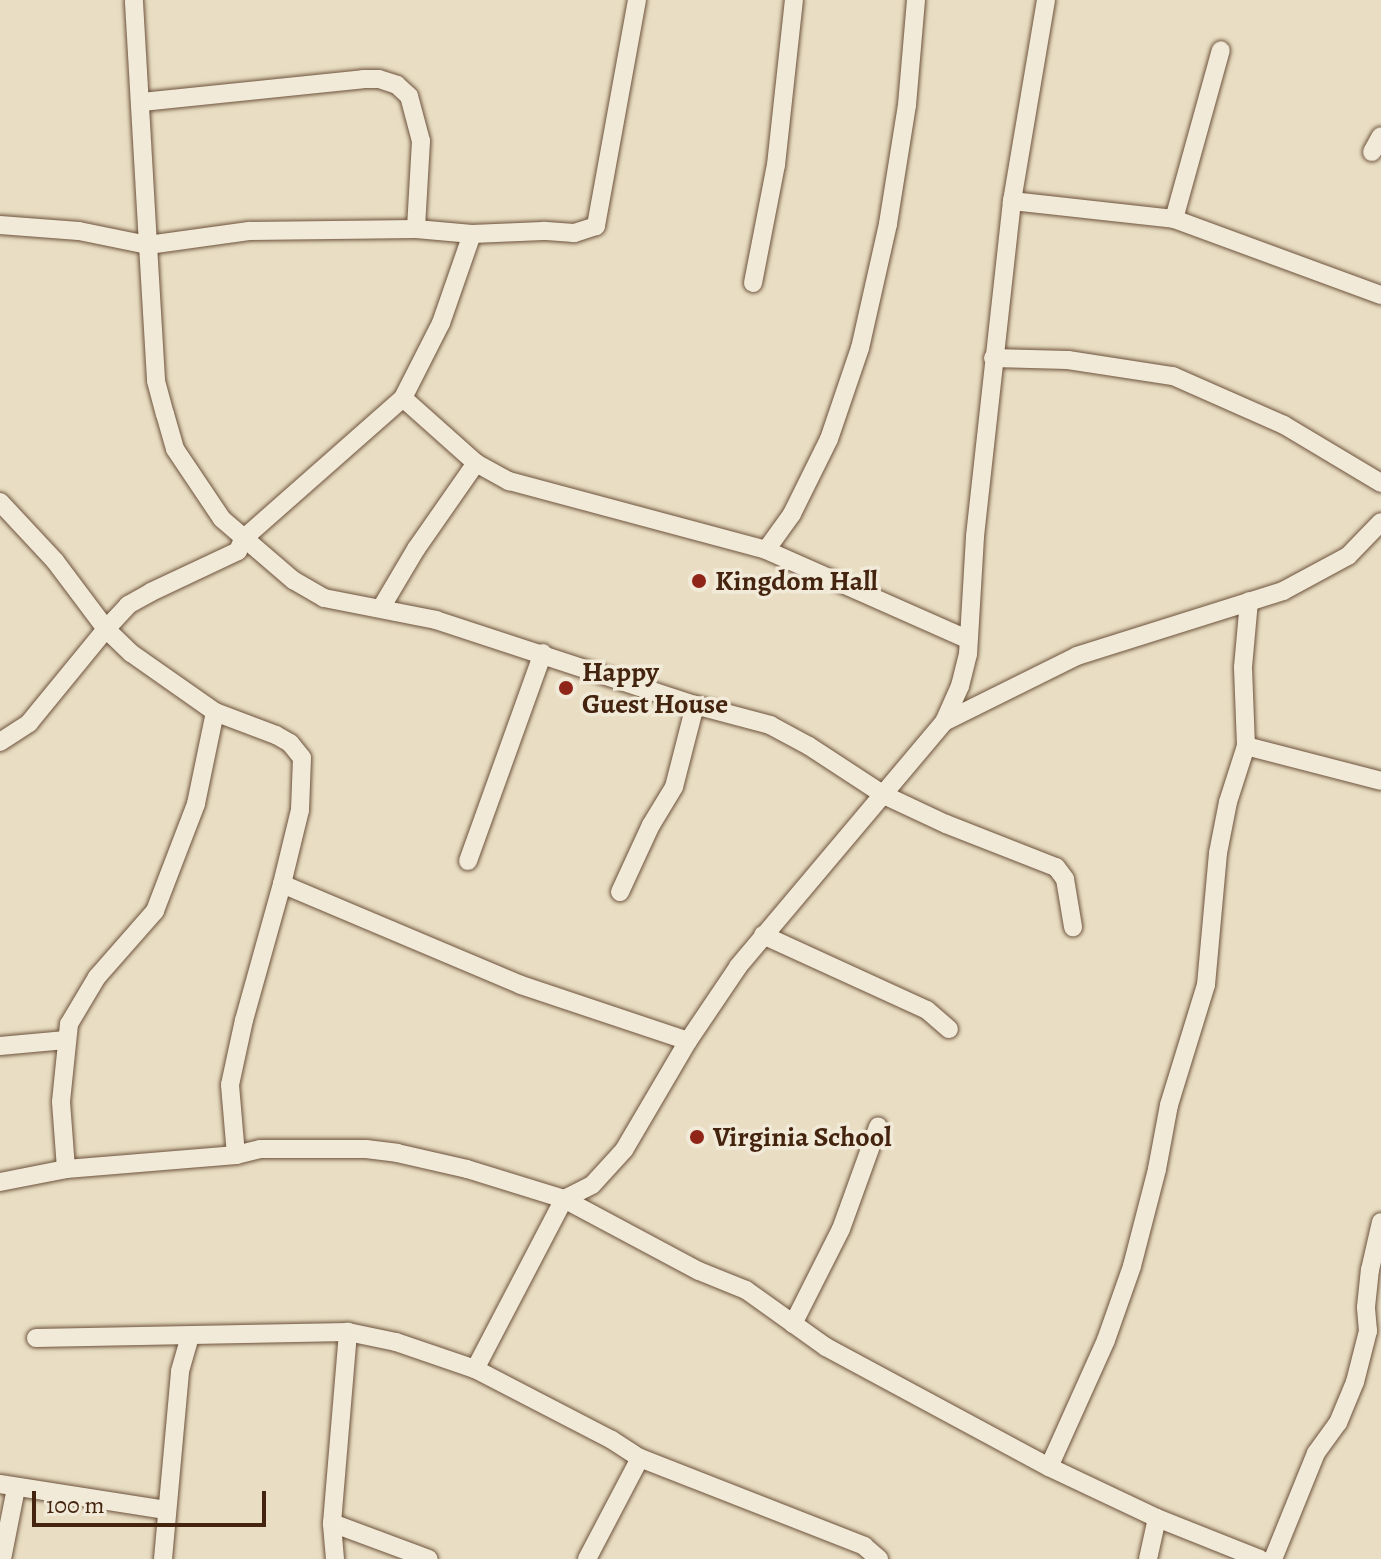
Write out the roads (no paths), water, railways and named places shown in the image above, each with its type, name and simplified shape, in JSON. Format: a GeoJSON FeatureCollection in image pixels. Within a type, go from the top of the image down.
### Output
{"type":"FeatureCollection","features":[{"type":"Feature","properties":{"kind":"street"},"geometry":{"type":"LineString","coordinates":[[134,0],[156,381],[175,449],[222,519],[293,580],[316,594],[354,605],[436,620],[695,705],[770,725],[809,746],[884,795],[946,824],[1056,867],[1065,879],[1073,927]]}},
{"type":"Feature","properties":{"kind":"street"},"geometry":{"type":"LineString","coordinates":[[0,225],[79,231],[148,245],[249,231],[416,229],[472,234],[574,233],[596,226],[637,0]]}},
{"type":"Feature","properties":{"kind":"street"},"geometry":{"type":"LineString","coordinates":[[753,283],[776,165],[794,0]]}},
{"type":"Feature","properties":{"kind":"street"},"geometry":{"type":"LineString","coordinates":[[766,550],[792,514],[829,439],[860,348],[888,224],[905,120],[916,0]]}},
{"type":"Feature","properties":{"kind":"street"},"geometry":{"type":"LineString","coordinates":[[475,1369],[564,1199],[592,1185],[624,1150],[688,1041],[763,935],[944,722],[960,686],[968,654],[993,358],[1012,201],[1046,0]]}},
{"type":"Feature","properties":{"kind":"street"},"geometry":{"type":"LineString","coordinates":[[1174,219],[1221,50]]}},
{"type":"Feature","properties":{"kind":"street"},"geometry":{"type":"LineString","coordinates":[[142,102],[363,79],[379,79],[397,85],[409,96],[421,141],[416,229]]}},
{"type":"Feature","properties":{"kind":"street"},"geometry":{"type":"LineString","coordinates":[[1012,201],[1174,219],[1381,295]]}},
{"type":"Feature","properties":{"kind":"street"},"geometry":{"type":"LineString","coordinates":[[0,742],[29,723],[128,605],[238,551],[243,539],[403,398],[441,323],[472,234]]}},
{"type":"Feature","properties":{"kind":"street"},"geometry":{"type":"LineString","coordinates":[[993,358],[1068,360],[1173,376],[1284,425],[1381,483]]}},
{"type":"Feature","properties":{"kind":"street"},"geometry":{"type":"LineString","coordinates":[[403,398],[476,463],[509,481],[766,550],[967,639]]}},
{"type":"Feature","properties":{"kind":"street"},"geometry":{"type":"LineString","coordinates":[[381,608],[416,549],[476,463]]}},
{"type":"Feature","properties":{"kind":"street"},"geometry":{"type":"LineString","coordinates":[[0,502],[55,561],[106,629],[131,653],[215,712],[290,743],[302,758],[300,810],[251,992],[230,1085],[236,1155]]}},
{"type":"Feature","properties":{"kind":"street"},"geometry":{"type":"LineString","coordinates":[[944,722],[1077,656],[1283,591],[1328,569],[1359,548],[1381,522]]}},
{"type":"Feature","properties":{"kind":"street"},"geometry":{"type":"LineString","coordinates":[[1049,1467],[1106,1340],[1143,1227],[1169,1105],[1206,985],[1218,853],[1228,802],[1246,746],[1243,667],[1249,601]]}},
{"type":"Feature","properties":{"kind":"street"},"geometry":{"type":"LineString","coordinates":[[468,861],[543,653]]}},
{"type":"Feature","properties":{"kind":"street"},"geometry":{"type":"LineString","coordinates":[[620,892],[651,825],[674,787],[695,705]]}},
{"type":"Feature","properties":{"kind":"street"},"geometry":{"type":"LineString","coordinates":[[66,1169],[61,1102],[69,1024],[97,977],[155,911],[196,804],[215,712]]}},
{"type":"Feature","properties":{"kind":"street"},"geometry":{"type":"LineString","coordinates":[[1246,746],[1381,781]]}},
{"type":"Feature","properties":{"kind":"street"},"geometry":{"type":"LineString","coordinates":[[282,884],[306,897],[521,985],[688,1041]]}},
{"type":"Feature","properties":{"kind":"street"},"geometry":{"type":"LineString","coordinates":[[763,935],[927,1010],[949,1029]]}},
{"type":"Feature","properties":{"kind":"street"},"geometry":{"type":"LineString","coordinates":[[0,1046],[66,1040]]}},
{"type":"Feature","properties":{"kind":"street"},"geometry":{"type":"LineString","coordinates":[[793,1324],[841,1229],[878,1127]]}},
{"type":"Feature","properties":{"kind":"street"},"geometry":{"type":"LineString","coordinates":[[0,1182],[66,1169],[236,1155],[260,1149],[366,1149],[467,1169],[564,1199],[699,1271],[746,1290],[793,1324],[905,1392],[1049,1467],[1157,1518],[1260,1559]]}},
{"type":"Feature","properties":{"kind":"street"},"geometry":{"type":"LineString","coordinates":[[1273,1559],[1316,1453],[1344,1409],[1375,1333],[1370,1270],[1381,1222]]}},
{"type":"Feature","properties":{"kind":"street"},"geometry":{"type":"LineString","coordinates":[[335,1559],[332,1523],[348,1332]]}},
{"type":"Feature","properties":{"kind":"street"},"geometry":{"type":"LineString","coordinates":[[36,1338],[348,1332],[396,1342],[475,1369],[612,1440],[640,1458],[864,1546],[879,1559]]}},
{"type":"Feature","properties":{"kind":"street"},"geometry":{"type":"LineString","coordinates":[[163,1559],[180,1371],[190,1335]]}},
{"type":"Feature","properties":{"kind":"street"},"geometry":{"type":"LineString","coordinates":[[587,1559],[640,1458]]}},
{"type":"Feature","properties":{"kind":"street"},"geometry":{"type":"LineString","coordinates":[[2,1559],[8,1486],[166,1510]]}},
{"type":"Feature","properties":{"kind":"street"},"geometry":{"type":"LineString","coordinates":[[1148,1559],[1157,1518]]}},
{"type":"Feature","properties":{"kind":"street"},"geometry":{"type":"LineString","coordinates":[[332,1523],[429,1559]]}},
{"type":"Feature","properties":{"kind":"place","name":"Kingdom Hall"},"geometry":{"type":"Point","coordinates":[699,581]}},
{"type":"Feature","properties":{"kind":"place","name":"Happy Guest House"},"geometry":{"type":"Point","coordinates":[566,688]}},
{"type":"Feature","properties":{"kind":"place","name":"Virginia School"},"geometry":{"type":"Point","coordinates":[697,1137]}}]}
